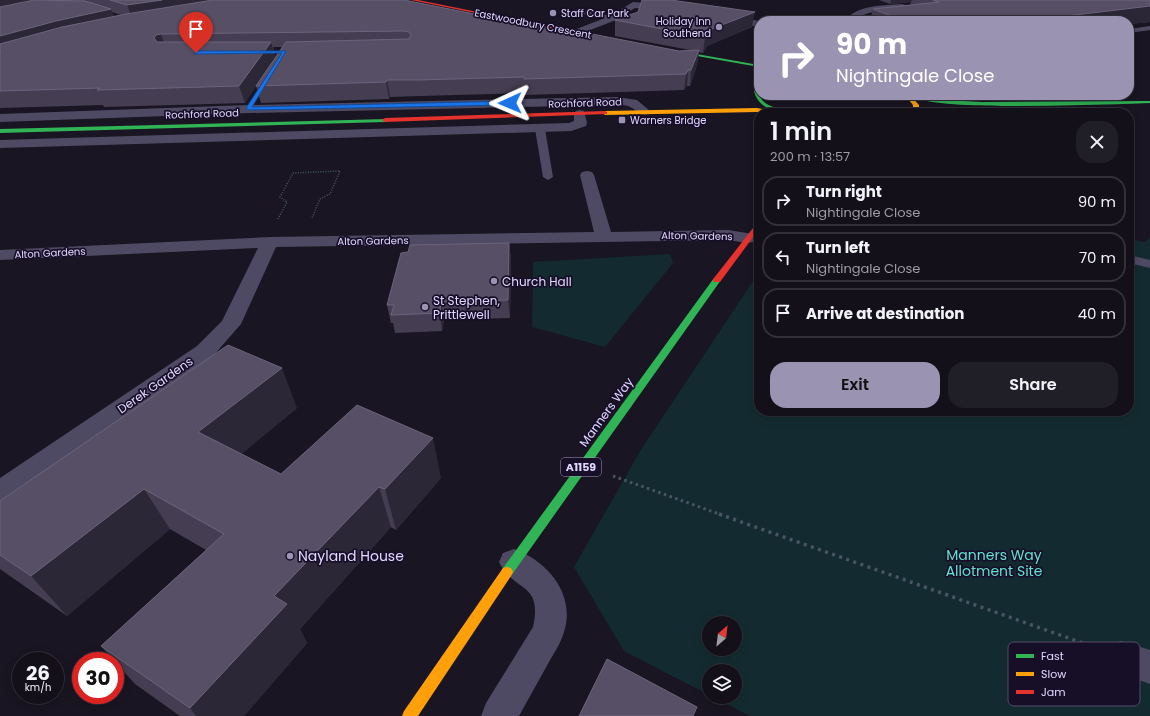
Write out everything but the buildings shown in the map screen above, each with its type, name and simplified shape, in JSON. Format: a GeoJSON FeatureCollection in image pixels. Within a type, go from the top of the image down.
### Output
{"type":"FeatureCollection","features":[{"type":"Feature","properties":{"kind":"street","name":"Eastwoodbury Crescent"},"geometry":{"type":"LineString","coordinates":[[415,0],[622,41]]}},
{"type":"Feature","properties":{"kind":"street"},"geometry":{"type":"LineString","coordinates":[[415,0],[407,5],[613,49]]}},
{"type":"Feature","properties":{"kind":"street"},"geometry":{"type":"LineString","coordinates":[[577,32],[599,26],[613,18],[621,17],[633,11],[631,5],[682,10]]}},
{"type":"Feature","properties":{"kind":"street"},"geometry":{"type":"LineString","coordinates":[[854,16],[864,11],[909,6]]}},
{"type":"Feature","properties":{"kind":"street"},"geometry":{"type":"LineString","coordinates":[[715,16],[754,23]]}},
{"type":"Feature","properties":{"kind":"street"},"geometry":{"type":"LineString","coordinates":[[659,48],[700,57],[754,65]]}},
{"type":"Feature","properties":{"kind":"street"},"geometry":{"type":"LineString","coordinates":[[683,63],[692,62],[700,57],[754,74]]}},
{"type":"Feature","properties":{"kind":"street"},"geometry":{"type":"LineString","coordinates":[[249,108],[257,96]]}},
{"type":"Feature","properties":{"kind":"street"},"geometry":{"type":"LineString","coordinates":[[760,100],[764,104],[772,108]]}},
{"type":"Feature","properties":{"kind":"street"},"geometry":{"type":"LineString","coordinates":[[913,100],[916,103],[918,108]]}},
{"type":"Feature","properties":{"kind":"street"},"geometry":{"type":"LineString","coordinates":[[928,100],[954,103],[1031,104],[1150,102]]}},
{"type":"Feature","properties":{"kind":"street"},"geometry":{"type":"LineString","coordinates":[[0,118],[249,108],[617,101],[633,103],[644,111]]}},
{"type":"Feature","properties":{"kind":"street","name":"Rochford Road"},"geometry":{"type":"LineString","coordinates":[[0,131],[580,114],[644,111],[723,102]]}},
{"type":"Feature","properties":{"kind":"street"},"geometry":{"type":"LineString","coordinates":[[990,108],[1031,104]]}},
{"type":"Feature","properties":{"kind":"street","name":"Rochford Road"},"geometry":{"type":"LineString","coordinates":[[644,111],[694,112],[754,110]]}},
{"type":"Feature","properties":{"kind":"street"},"geometry":{"type":"LineString","coordinates":[[0,144],[540,129],[576,126],[581,123],[580,114]]}},
{"type":"Feature","properties":{"kind":"street"},"geometry":{"type":"LineString","coordinates":[[587,175],[604,236]]}},
{"type":"Feature","properties":{"kind":"street","name":"Manners Way"},"geometry":{"type":"LineString","coordinates":[[410,716],[514,562],[582,465],[754,230]]}},
{"type":"Feature","properties":{"kind":"street","name":"Alton Gardens"},"geometry":{"type":"LineString","coordinates":[[0,255],[301,242],[604,236],[728,235],[747,238]]}},
{"type":"Feature","properties":{"kind":"street","name":"Derek Gardens"},"geometry":{"type":"LineString","coordinates":[[0,492],[205,351],[231,324],[268,243]]}},
{"type":"Feature","properties":{"kind":"street"},"geometry":{"type":"LineString","coordinates":[[499,716],[548,632],[552,616],[551,600],[542,583],[514,562]]}},
{"type":"Feature","properties":{"kind":"lane"},"geometry":{"type":"LineString","coordinates":[[590,6],[576,11],[627,21]]}},
{"type":"Feature","properties":{"kind":"lane"},"geometry":{"type":"LineString","coordinates":[[1134,30],[1150,28]]}},
{"type":"Feature","properties":{"kind":"lane"},"geometry":{"type":"LineString","coordinates":[[540,129],[548,177]]}},
{"type":"Feature","properties":{"kind":"lane"},"geometry":{"type":"LineString","coordinates":[[1134,260],[1150,264]]}},
{"type":"Feature","properties":{"kind":"path"},"geometry":{"type":"LineString","coordinates":[[268,243],[287,202],[280,197],[293,173],[340,171],[330,194],[320,199],[301,242]]}},
{"type":"Feature","properties":{"kind":"path"},"geometry":{"type":"LineString","coordinates":[[582,465],[1079,642]]}},
{"type":"Feature","properties":{"kind":"green space","name":"Manners Way Allotment Site"},"geometry":{"type":"Polygon","coordinates":[[[1150,238],[1150,716],[750,716],[727,704],[742,704],[742,664],[702,664],[702,691],[624,651],[574,567],[642,448],[754,280],[754,416],[1134,416],[1134,240],[1145,242],[1150,238]]]}},
{"type":"Feature","properties":{"kind":"green space"},"geometry":{"type":"Polygon","coordinates":[[[670,254],[673,263],[605,347],[532,327],[533,262],[670,254]]]}},
{"type":"Feature","properties":{"kind":"traffic: fast"},"geometry":{"type":"LineString","coordinates":[[669,50],[754,65]]}},
{"type":"Feature","properties":{"kind":"traffic: fast"},"geometry":{"type":"LineString","coordinates":[[760,100],[771,108]]}},
{"type":"Feature","properties":{"kind":"traffic: fast"},"geometry":{"type":"LineString","coordinates":[[934,100],[970,104],[1150,102]]}},
{"type":"Feature","properties":{"kind":"traffic: fast"},"geometry":{"type":"LineString","coordinates":[[0,131],[385,120]]}},
{"type":"Feature","properties":{"kind":"traffic: fast"},"geometry":{"type":"LineString","coordinates":[[507,572],[717,280]]}},
{"type":"Feature","properties":{"kind":"traffic: slow"},"geometry":{"type":"LineString","coordinates":[[912,100],[916,105],[916,108]]}},
{"type":"Feature","properties":{"kind":"traffic: slow"},"geometry":{"type":"LineString","coordinates":[[605,113],[754,110]]}},
{"type":"Feature","properties":{"kind":"traffic: slow"},"geometry":{"type":"LineString","coordinates":[[409,716],[507,572]]}},
{"type":"Feature","properties":{"kind":"traffic: jam"},"geometry":{"type":"LineString","coordinates":[[413,0],[614,40]]}},
{"type":"Feature","properties":{"kind":"traffic: jam"},"geometry":{"type":"LineString","coordinates":[[385,120],[605,113]]}},
{"type":"Feature","properties":{"kind":"traffic: jam"},"geometry":{"type":"LineString","coordinates":[[717,280],[754,231]]}},
{"type":"Feature","properties":{"kind":"place","name":"Staff Car Park"},"geometry":{"type":"Point","coordinates":[553,13]}},
{"type":"Feature","properties":{"kind":"place","name":"Holiday Inn Southend"},"geometry":{"type":"Point","coordinates":[719,27]}},
{"type":"Feature","properties":{"kind":"place","name":"Warners Bridge"},"geometry":{"type":"Point","coordinates":[622,120]}},
{"type":"Feature","properties":{"kind":"place","name":"Church Hall"},"geometry":{"type":"Point","coordinates":[494,281]}},
{"type":"Feature","properties":{"kind":"place","name":"St Stephen, Prittlewell"},"geometry":{"type":"Point","coordinates":[425,307]}},
{"type":"Feature","properties":{"kind":"place","name":"Nayland House"},"geometry":{"type":"Point","coordinates":[290,556]}},
{"type":"Feature","properties":{"kind":"route"},"geometry":{"type":"LineString","coordinates":[[196,53],[285,52],[249,108],[510,103]]}}]}
